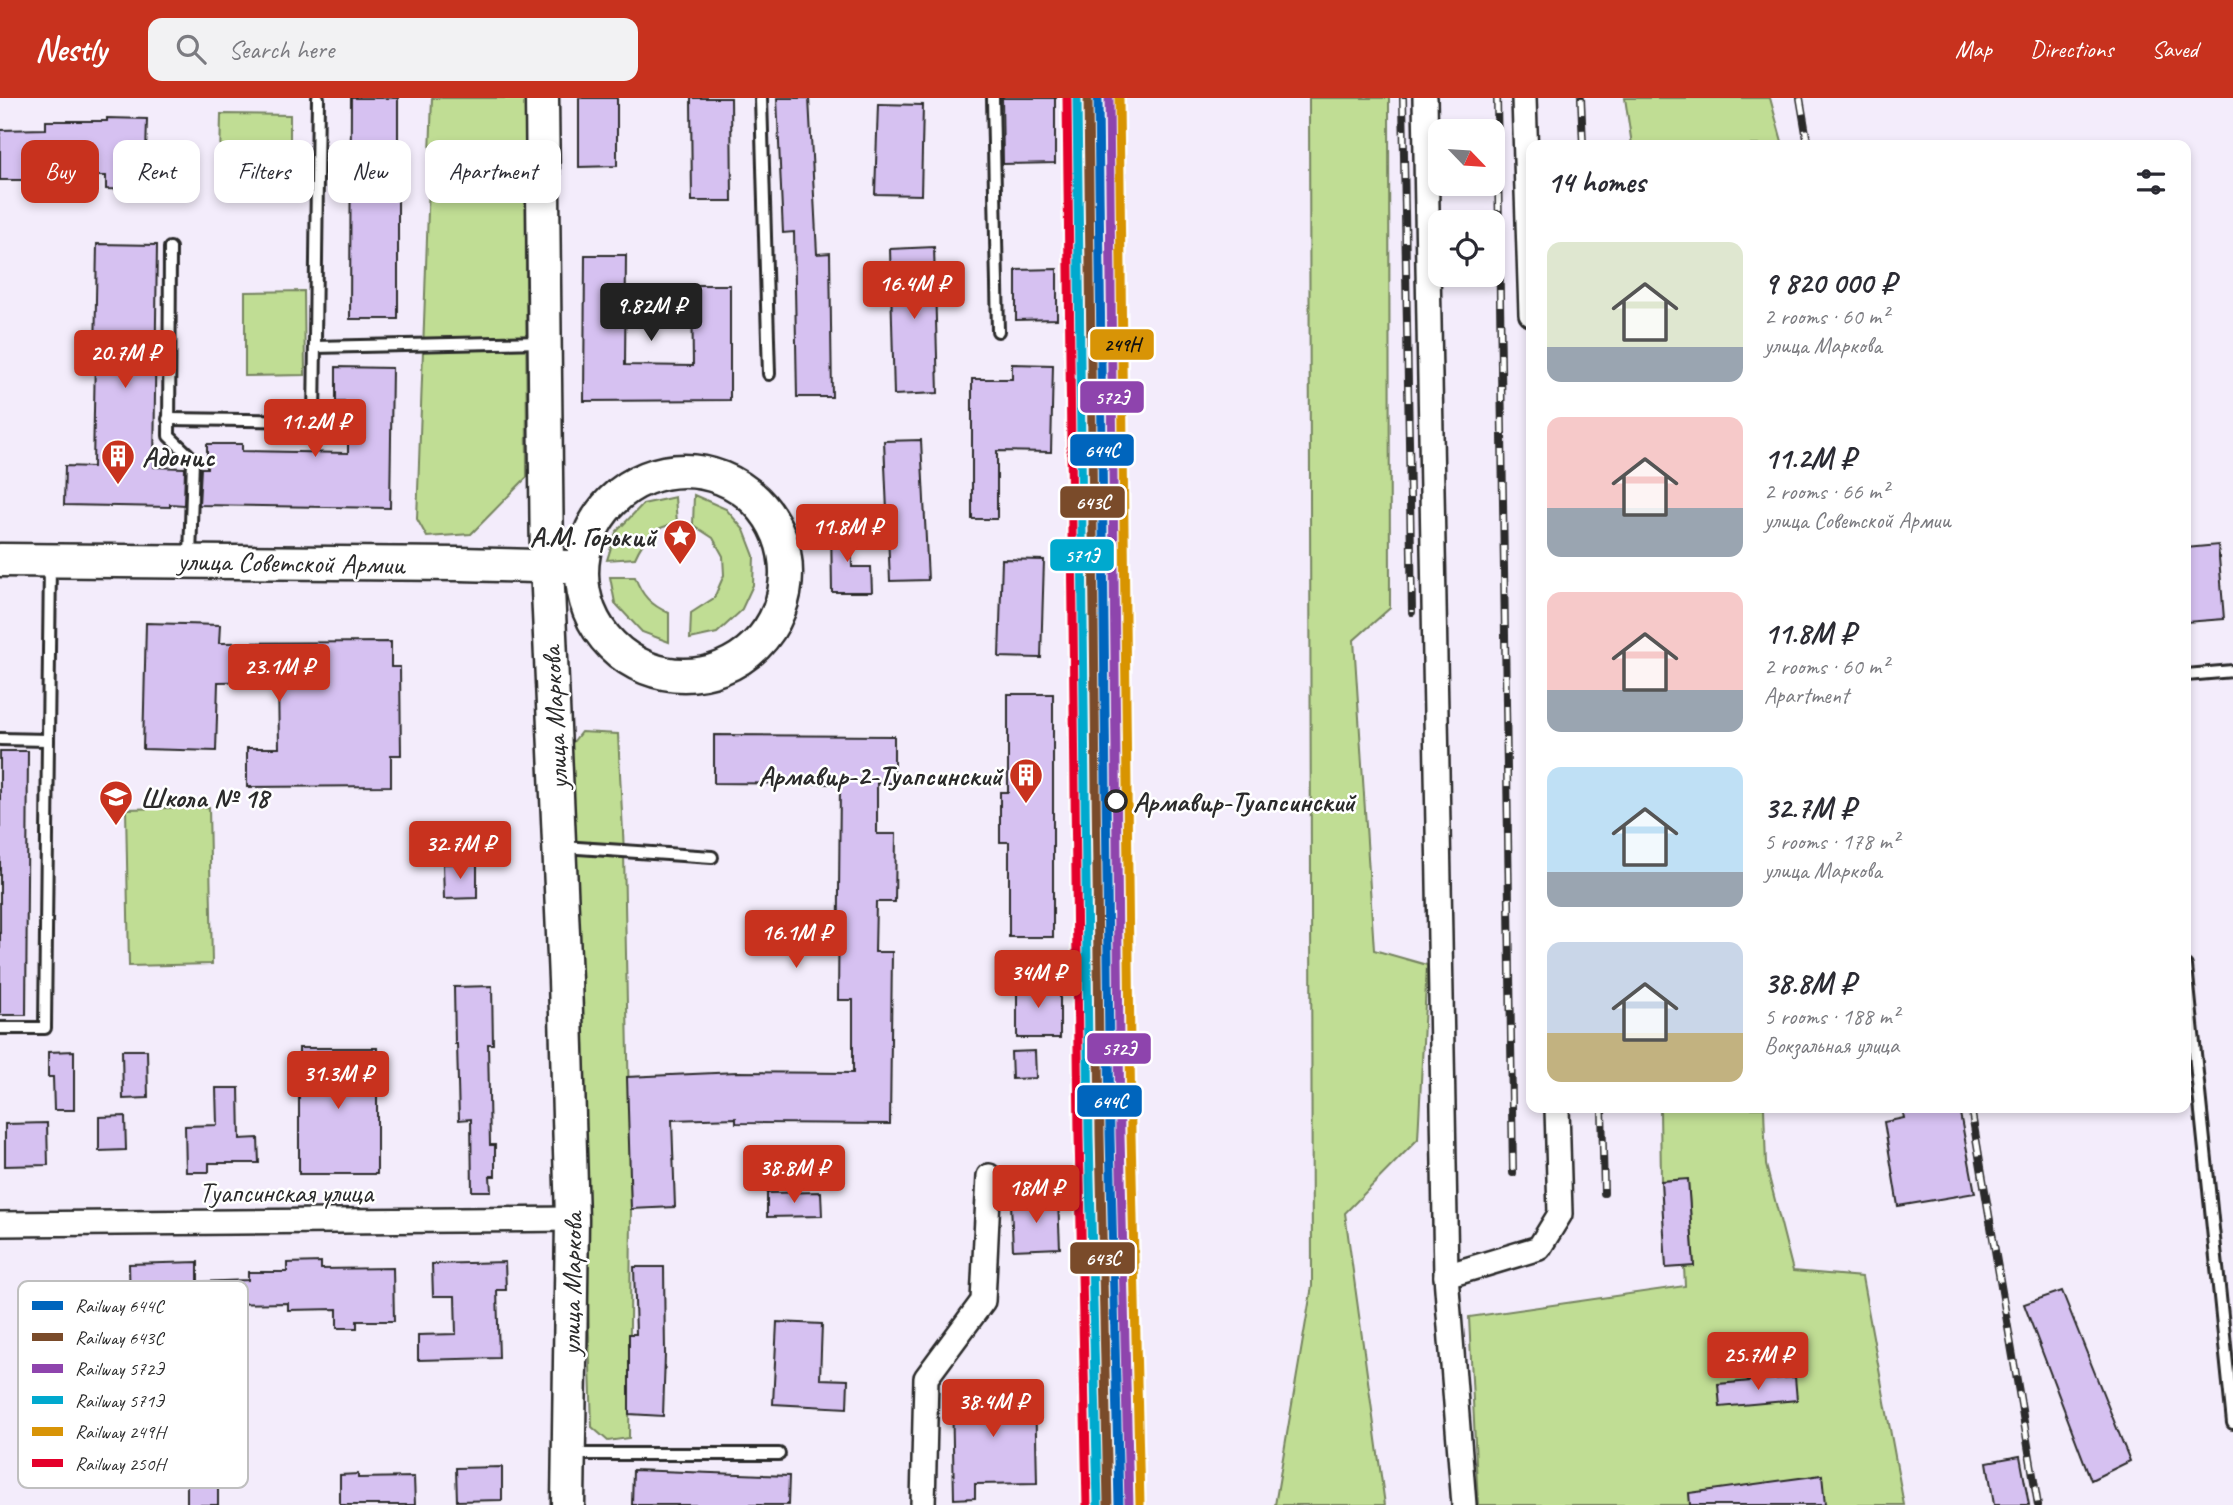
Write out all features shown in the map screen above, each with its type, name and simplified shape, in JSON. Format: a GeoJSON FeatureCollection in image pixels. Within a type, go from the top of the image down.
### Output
{"type":"FeatureCollection","features":[{"type":"Feature","properties":{"kind":"main road","name":"улица Маркова"},"geometry":{"type":"LineString","coordinates":[[542,98],[547,566],[560,846],[572,1219],[568,1505]]}},
{"type":"Feature","properties":{"kind":"main road"},"geometry":{"type":"LineString","coordinates":[[685,470],[717,476],[746,491],[768,514],[782,543],[786,575],[780,607],[765,635],[742,657],[713,671],[681,676],[642,666],[629,660],[609,643],[593,621],[583,595],[582,568],[588,537],[603,509],[626,488],[654,475],[685,470]]}},
{"type":"Feature","properties":{"kind":"main road","name":"улица Советской Армии"},"geometry":{"type":"LineString","coordinates":[[0,560],[582,568]]}},
{"type":"Feature","properties":{"kind":"street"},"geometry":{"type":"LineString","coordinates":[[1425,98],[1446,1276],[1464,1505]]}},
{"type":"Feature","properties":{"kind":"street"},"geometry":{"type":"LineString","coordinates":[[1524,98],[1526,160]]}},
{"type":"Feature","properties":{"kind":"street"},"geometry":{"type":"LineString","coordinates":[[1446,1276],[1539,1248],[1560,1214],[1557,1113]]}},
{"type":"Feature","properties":{"kind":"street"},"geometry":{"type":"LineString","coordinates":[[923,1505],[926,1378],[983,1301],[989,1176]]}},
{"type":"Feature","properties":{"kind":"street","name":"Туапсинская улица"},"geometry":{"type":"LineString","coordinates":[[0,1224],[572,1219]]}},
{"type":"Feature","properties":{"kind":"lane"},"geometry":{"type":"LineString","coordinates":[[168,419],[314,421],[318,98]]}},
{"type":"Feature","properties":{"kind":"lane"},"geometry":{"type":"LineString","coordinates":[[761,98],[769,374]]}},
{"type":"Feature","properties":{"kind":"lane"},"geometry":{"type":"LineString","coordinates":[[993,98],[998,331]]}},
{"type":"Feature","properties":{"kind":"lane"},"geometry":{"type":"LineString","coordinates":[[170,248],[169,436],[192,459],[190,561]]}},
{"type":"Feature","properties":{"kind":"lane"},"geometry":{"type":"LineString","coordinates":[[315,347],[545,341]]}},
{"type":"Feature","properties":{"kind":"lane"},"geometry":{"type":"LineString","coordinates":[[0,1028],[45,1028],[50,561]]}},
{"type":"Feature","properties":{"kind":"lane"},"geometry":{"type":"LineString","coordinates":[[2191,675],[2233,671]]}},
{"type":"Feature","properties":{"kind":"lane"},"geometry":{"type":"LineString","coordinates":[[0,739],[48,740]]}},
{"type":"Feature","properties":{"kind":"lane"},"geometry":{"type":"LineString","coordinates":[[560,846],[712,857]]}},
{"type":"Feature","properties":{"kind":"lane"},"geometry":{"type":"LineString","coordinates":[[2191,1016],[2233,1423]]}},
{"type":"Feature","properties":{"kind":"lane"},"geometry":{"type":"LineString","coordinates":[[569,1454],[779,1454]]}},
{"type":"Feature","properties":{"kind":"green space"},"geometry":{"type":"Polygon","coordinates":[[[432,98],[525,98],[525,140],[431,140],[432,98]]]}},
{"type":"Feature","properties":{"kind":"green space"},"geometry":{"type":"Polygon","coordinates":[[[1309,98],[1389,98],[1390,608],[1354,640],[1374,950],[1427,965],[1418,1139],[1345,1213],[1385,1505],[1275,1505],[1312,1286],[1309,98]]]}},
{"type":"Feature","properties":{"kind":"green space"},"geometry":{"type":"Polygon","coordinates":[[[1625,98],[1770,98],[1782,140],[1631,140],[1625,98]]]}},
{"type":"Feature","properties":{"kind":"green space"},"geometry":{"type":"Polygon","coordinates":[[[221,114],[290,115],[290,140],[220,140],[221,114]]]}},
{"type":"Feature","properties":{"kind":"green space"},"geometry":{"type":"Polygon","coordinates":[[[428,203],[526,203],[527,477],[471,534],[427,537],[417,519],[428,203]]]}},
{"type":"Feature","properties":{"kind":"green space"},"geometry":{"type":"Polygon","coordinates":[[[304,291],[305,375],[245,376],[245,292],[304,291]]]}},
{"type":"Feature","properties":{"kind":"green space"},"geometry":{"type":"Polygon","coordinates":[[[694,495],[726,509],[744,530],[754,556],[753,585],[741,611],[717,633],[690,639],[691,613],[714,598],[724,575],[723,556],[713,538],[693,525],[694,495]]]}},
{"type":"Feature","properties":{"kind":"green space"},"geometry":{"type":"Polygon","coordinates":[[[675,497],[677,523],[662,527],[651,534],[635,558],[607,560],[616,532],[643,504],[675,497]]]}},
{"type":"Feature","properties":{"kind":"green space"},"geometry":{"type":"Polygon","coordinates":[[[610,577],[635,577],[648,599],[669,613],[669,642],[642,632],[615,603],[610,577]]]}},
{"type":"Feature","properties":{"kind":"green space"},"geometry":{"type":"Polygon","coordinates":[[[581,732],[618,734],[624,852],[631,1209],[629,1438],[608,1441],[592,1427],[570,746],[581,732]]]}},
{"type":"Feature","properties":{"kind":"green space"},"geometry":{"type":"Polygon","coordinates":[[[209,807],[212,964],[129,966],[126,809],[209,807]]]}},
{"type":"Feature","properties":{"kind":"green space"},"geometry":{"type":"Polygon","coordinates":[[[1660,1113],[1764,1113],[1766,1165],[1793,1271],[1862,1277],[1904,1505],[1478,1505],[1469,1317],[1685,1286],[1684,1267],[1694,1265],[1688,1180],[1661,1181],[1660,1113]]]}},
{"type":"Feature","properties":{"kind":"building"},"geometry":{"type":"Polygon","coordinates":[[[351,98],[398,98],[398,140],[351,140],[351,98]]]}},
{"type":"Feature","properties":{"kind":"building"},"geometry":{"type":"Polygon","coordinates":[[[579,98],[617,98],[617,166],[579,167],[579,98]]]}},
{"type":"Feature","properties":{"kind":"building"},"geometry":{"type":"Polygon","coordinates":[[[691,98],[731,98],[732,201],[692,201],[691,98]]]}},
{"type":"Feature","properties":{"kind":"building"},"geometry":{"type":"Polygon","coordinates":[[[777,98],[809,98],[817,254],[830,253],[832,397],[797,397],[794,232],[783,233],[777,98]]]}},
{"type":"Feature","properties":{"kind":"building"},"geometry":{"type":"Polygon","coordinates":[[[1002,98],[1055,98],[1055,163],[1003,164],[1002,98]]]}},
{"type":"Feature","properties":{"kind":"building"},"geometry":{"type":"Polygon","coordinates":[[[878,104],[923,105],[921,195],[875,194],[878,104]]]}},
{"type":"Feature","properties":{"kind":"building"},"geometry":{"type":"Polygon","coordinates":[[[107,118],[147,119],[146,140],[113,140],[113,189],[106,189],[106,176],[99,176],[99,140],[21,140],[21,180],[0,180],[0,130],[46,129],[46,121],[107,121],[107,118]]]}},
{"type":"Feature","properties":{"kind":"building"},"geometry":{"type":"Polygon","coordinates":[[[351,203],[398,203],[398,319],[350,319],[351,203]]]}},
{"type":"Feature","properties":{"kind":"building"},"geometry":{"type":"Polygon","coordinates":[[[97,244],[157,245],[154,467],[185,468],[184,505],[64,505],[65,466],[93,467],[97,244]]]}},
{"type":"Feature","properties":{"kind":"building"},"geometry":{"type":"Polygon","coordinates":[[[934,247],[938,393],[894,395],[890,249],[934,247]]]}},
{"type":"Feature","properties":{"kind":"building"},"geometry":{"type":"Polygon","coordinates":[[[585,255],[626,255],[625,365],[693,366],[692,285],[730,285],[730,400],[584,401],[585,255]]]}},
{"type":"Feature","properties":{"kind":"building"},"geometry":{"type":"Polygon","coordinates":[[[1057,269],[1057,319],[1016,320],[1016,270],[1057,269]]]}},
{"type":"Feature","properties":{"kind":"building"},"geometry":{"type":"Polygon","coordinates":[[[1012,364],[1053,365],[1051,452],[997,451],[997,519],[972,519],[972,379],[1012,379],[1012,364]]]}},
{"type":"Feature","properties":{"kind":"building"},"geometry":{"type":"Polygon","coordinates":[[[336,367],[392,368],[390,508],[199,505],[201,468],[207,468],[207,444],[242,444],[242,451],[348,453],[348,402],[336,402],[336,367]]]}},
{"type":"Feature","properties":{"kind":"building"},"geometry":{"type":"Polygon","coordinates":[[[921,440],[928,580],[890,581],[884,441],[921,440]]]}},
{"type":"Feature","properties":{"kind":"building"},"geometry":{"type":"Polygon","coordinates":[[[831,524],[851,524],[852,567],[871,567],[872,592],[832,592],[831,524]]]}},
{"type":"Feature","properties":{"kind":"building"},"geometry":{"type":"Polygon","coordinates":[[[2218,545],[2224,619],[2191,622],[2191,548],[2218,545]]]}},
{"type":"Feature","properties":{"kind":"building"},"geometry":{"type":"Polygon","coordinates":[[[1002,559],[1044,560],[1041,658],[999,657],[1002,559]]]}},
{"type":"Feature","properties":{"kind":"building"},"geometry":{"type":"Polygon","coordinates":[[[146,623],[220,625],[219,643],[391,642],[391,667],[400,667],[401,755],[391,755],[391,786],[247,787],[247,748],[279,748],[278,681],[218,682],[216,751],[143,749],[146,623]]]}},
{"type":"Feature","properties":{"kind":"building","name":"Армавир-2-Туапсинский"},"geometry":{"type":"Polygon","coordinates":[[[1008,694],[1053,694],[1053,937],[1009,937],[1009,842],[1000,842],[1000,792],[1008,792],[1008,694]]]}},
{"type":"Feature","properties":{"kind":"building"},"geometry":{"type":"Polygon","coordinates":[[[714,735],[894,736],[894,783],[877,783],[877,834],[896,834],[895,902],[876,902],[875,952],[892,952],[890,1124],[736,1123],[736,1118],[672,1120],[675,1207],[631,1209],[627,1077],[737,1072],[853,1073],[853,1000],[838,1000],[840,784],[714,783],[714,735]]]}},
{"type":"Feature","properties":{"kind":"building"},"geometry":{"type":"Polygon","coordinates":[[[0,751],[28,751],[26,1015],[0,1015],[0,751]]]}},
{"type":"Feature","properties":{"kind":"building"},"geometry":{"type":"Polygon","coordinates":[[[477,863],[477,898],[444,899],[443,864],[477,863]]]}},
{"type":"Feature","properties":{"kind":"building"},"geometry":{"type":"Polygon","coordinates":[[[1017,981],[1060,981],[1060,1038],[1017,1038],[1017,981]]]}},
{"type":"Feature","properties":{"kind":"building"},"geometry":{"type":"Polygon","coordinates":[[[492,986],[493,1044],[488,1044],[490,1145],[495,1145],[495,1176],[490,1176],[491,1191],[472,1191],[471,1119],[459,1120],[454,987],[492,986]]]}},
{"type":"Feature","properties":{"kind":"building"},"geometry":{"type":"Polygon","coordinates":[[[299,1048],[377,1048],[377,1174],[299,1174],[299,1048]]]}},
{"type":"Feature","properties":{"kind":"building"},"geometry":{"type":"Polygon","coordinates":[[[122,1050],[147,1050],[148,1098],[123,1099],[122,1050]]]}},
{"type":"Feature","properties":{"kind":"building"},"geometry":{"type":"Polygon","coordinates":[[[74,1051],[74,1110],[54,1110],[53,1077],[48,1077],[48,1052],[74,1051]]]}},
{"type":"Feature","properties":{"kind":"building"},"geometry":{"type":"Polygon","coordinates":[[[1035,1051],[1036,1078],[1012,1079],[1011,1052],[1035,1051]]]}},
{"type":"Feature","properties":{"kind":"building"},"geometry":{"type":"Polygon","coordinates":[[[216,1088],[239,1088],[240,1139],[258,1138],[259,1163],[209,1163],[209,1172],[186,1172],[185,1126],[217,1125],[216,1088]]]}},
{"type":"Feature","properties":{"kind":"building"},"geometry":{"type":"Polygon","coordinates":[[[1903,1113],[1960,1113],[1975,1193],[1898,1206],[1884,1122],[1904,1118],[1903,1113]]]}},
{"type":"Feature","properties":{"kind":"building"},"geometry":{"type":"Polygon","coordinates":[[[125,1116],[126,1150],[99,1151],[99,1117],[125,1116]]]}},
{"type":"Feature","properties":{"kind":"building"},"geometry":{"type":"Polygon","coordinates":[[[47,1123],[48,1165],[5,1166],[5,1124],[47,1123]]]}},
{"type":"Feature","properties":{"kind":"building"},"geometry":{"type":"Polygon","coordinates":[[[1688,1179],[1694,1266],[1666,1268],[1661,1181],[1688,1179]]]}},
{"type":"Feature","properties":{"kind":"building"},"geometry":{"type":"Polygon","coordinates":[[[821,1192],[822,1216],[767,1217],[767,1193],[821,1192]]]}},
{"type":"Feature","properties":{"kind":"building"},"geometry":{"type":"Polygon","coordinates":[[[1058,1200],[1060,1248],[1013,1250],[1011,1203],[1058,1200]]]}},
{"type":"Feature","properties":{"kind":"building"},"geometry":{"type":"Polygon","coordinates":[[[198,1262],[198,1281],[129,1281],[129,1264],[198,1262]]]}},
{"type":"Feature","properties":{"kind":"building"},"geometry":{"type":"Polygon","coordinates":[[[321,1262],[321,1269],[393,1268],[394,1321],[357,1321],[357,1328],[337,1328],[337,1309],[288,1310],[288,1303],[248,1304],[248,1281],[223,1281],[248,1280],[248,1272],[287,1272],[287,1263],[321,1262]]]}},
{"type":"Feature","properties":{"kind":"building"},"geometry":{"type":"Polygon","coordinates":[[[505,1262],[506,1290],[497,1290],[499,1358],[418,1360],[418,1335],[456,1334],[455,1296],[433,1296],[432,1264],[505,1262]]]}},
{"type":"Feature","properties":{"kind":"building"},"geometry":{"type":"Polygon","coordinates":[[[634,1267],[664,1267],[663,1416],[629,1414],[629,1334],[636,1334],[634,1267]]]}},
{"type":"Feature","properties":{"kind":"building"},"geometry":{"type":"Polygon","coordinates":[[[2062,1291],[2130,1461],[2091,1480],[2024,1304],[2062,1291]]]}},
{"type":"Feature","properties":{"kind":"building"},"geometry":{"type":"Polygon","coordinates":[[[777,1322],[822,1324],[820,1379],[848,1380],[847,1408],[773,1404],[777,1322]]]}},
{"type":"Feature","properties":{"kind":"building"},"geometry":{"type":"Polygon","coordinates":[[[1795,1377],[1797,1400],[1720,1407],[1718,1384],[1795,1377]]]}},
{"type":"Feature","properties":{"kind":"building"},"geometry":{"type":"Polygon","coordinates":[[[1035,1390],[1037,1483],[975,1484],[975,1498],[954,1499],[952,1392],[1035,1390]]]}},
{"type":"Feature","properties":{"kind":"building"},"geometry":{"type":"Polygon","coordinates":[[[2020,1456],[2029,1505],[1994,1505],[1987,1462],[2020,1456]]]}},
{"type":"Feature","properties":{"kind":"building"},"geometry":{"type":"Polygon","coordinates":[[[502,1467],[502,1500],[457,1501],[456,1468],[502,1467]]]}},
{"type":"Feature","properties":{"kind":"building"},"geometry":{"type":"Polygon","coordinates":[[[633,1470],[789,1476],[788,1505],[632,1505],[633,1470]]]}},
{"type":"Feature","properties":{"kind":"building"},"geometry":{"type":"Polygon","coordinates":[[[358,1474],[358,1478],[414,1477],[415,1505],[340,1505],[340,1475],[358,1474]]]}},
{"type":"Feature","properties":{"kind":"building"},"geometry":{"type":"Polygon","coordinates":[[[1822,1475],[1825,1505],[1690,1505],[1689,1493],[1822,1475]]]}},
{"type":"Feature","properties":{"kind":"building"},"geometry":{"type":"Polygon","coordinates":[[[187,1488],[218,1488],[218,1505],[187,1505],[187,1488]]]}},
{"type":"Feature","properties":{"kind":"railway"},"geometry":{"type":"LineString","coordinates":[[1403,98],[1412,612]]}},
{"type":"Feature","properties":{"kind":"railway"},"geometry":{"type":"LineString","coordinates":[[1497,98],[1513,1173]]}},
{"type":"Feature","properties":{"kind":"railway"},"geometry":{"type":"LineString","coordinates":[[1581,98],[1583,140]]}},
{"type":"Feature","properties":{"kind":"railway"},"geometry":{"type":"LineString","coordinates":[[1800,98],[1807,140]]}},
{"type":"Feature","properties":{"kind":"railway"},"geometry":{"type":"LineString","coordinates":[[1602,1113],[1604,1193]]}},
{"type":"Feature","properties":{"kind":"railway"},"geometry":{"type":"LineString","coordinates":[[1972,1113],[2038,1505]]}},
{"type":"Feature","properties":{"kind":"railway"},"geometry":{"type":"LineString","coordinates":[[1104,1505],[1102,1366],[1110,1135]]}},
{"type":"Feature","properties":{"kind":"railway"},"geometry":{"type":"LineString","coordinates":[[1090,1505],[1094,1453]]}},
{"type":"Feature","properties":{"kind":"rail line","name":"250Н"},"geometry":{"type":"LineString","coordinates":[[1067,98],[1079,1135],[1087,1505]]}},
{"type":"Feature","properties":{"kind":"rail line","name":"571Э"},"geometry":{"type":"LineString","coordinates":[[1077,98],[1089,1135],[1098,1505]]}},
{"type":"Feature","properties":{"kind":"rail line","name":"643С"},"geometry":{"type":"LineString","coordinates":[[1088,98],[1100,1135],[1108,1505]]}},
{"type":"Feature","properties":{"kind":"rail line","name":"644С"},"geometry":{"type":"LineString","coordinates":[[1098,98],[1110,1135],[1119,1505]]}},
{"type":"Feature","properties":{"kind":"rail line","name":"572Э"},"geometry":{"type":"LineString","coordinates":[[1109,98],[1120,1135],[1129,1505]]}},
{"type":"Feature","properties":{"kind":"rail line","name":"249Н"},"geometry":{"type":"LineString","coordinates":[[1119,98],[1131,1135],[1140,1504]]}},
{"type":"Feature","properties":{"kind":"place","name":"Адонис"},"geometry":{"type":"Point","coordinates":[118,486]}},
{"type":"Feature","properties":{"kind":"place","name":"А.М. Горький"},"geometry":{"type":"Point","coordinates":[680,566]}},
{"type":"Feature","properties":{"kind":"place","name":"Армавир-Туапсинский"},"geometry":{"type":"Point","coordinates":[1116,801]}},
{"type":"Feature","properties":{"kind":"place","name":"Армавир-2-Туапсинский"},"geometry":{"type":"Point","coordinates":[1026,805]}},
{"type":"Feature","properties":{"kind":"place","name":"Школа № 18"},"geometry":{"type":"Point","coordinates":[116,827]}}]}
